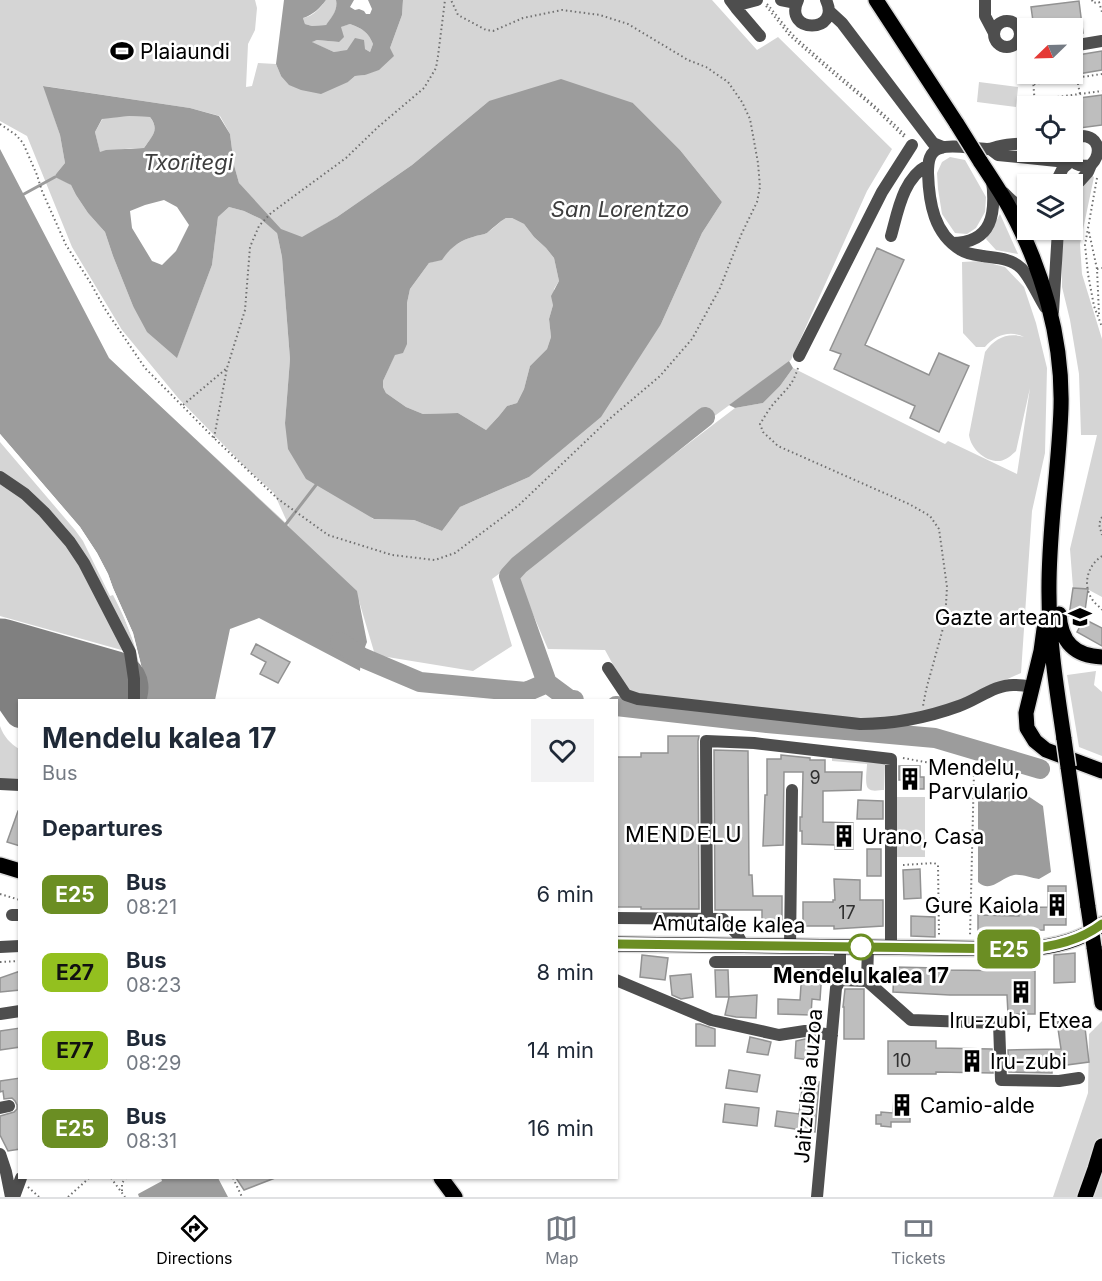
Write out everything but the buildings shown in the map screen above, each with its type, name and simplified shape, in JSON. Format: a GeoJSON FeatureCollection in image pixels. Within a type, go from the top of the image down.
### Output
{"type":"FeatureCollection","features":[{"type":"Feature","properties":{"kind":"main road"},"geometry":{"type":"LineString","coordinates":[[876,0],[957,124],[985,155],[992,179],[1010,208],[1028,247],[1052,319],[1058,357],[1061,406],[1049,596],[1041,651],[1027,705],[1026,720],[1027,728],[1035,741],[1046,750],[1102,771]]}},
{"type":"Feature","properties":{"kind":"main road"},"geometry":{"type":"LineString","coordinates":[[1052,522],[1061,629],[1066,640],[1076,651],[1090,657],[1102,657]]}},
{"type":"Feature","properties":{"kind":"main road"},"geometry":{"type":"LineString","coordinates":[[1049,596],[1054,674],[1102,1004]]}},
{"type":"Feature","properties":{"kind":"main road"},"geometry":{"type":"LineString","coordinates":[[0,865],[18,870]]}},
{"type":"Feature","properties":{"kind":"main road"},"geometry":{"type":"LineString","coordinates":[[0,875],[18,881]]}},
{"type":"Feature","properties":{"kind":"main road","name":"Amutalde kalea"},"geometry":{"type":"LineString","coordinates":[[618,944],[790,946],[840,954],[868,947],[1025,949],[1045,948],[1079,937],[1102,924]]}},
{"type":"Feature","properties":{"kind":"main road"},"geometry":{"type":"LineString","coordinates":[[1085,1197],[1102,1146]]}},
{"type":"Feature","properties":{"kind":"main road"},"geometry":{"type":"LineString","coordinates":[[442,1179],[455,1197]]}},
{"type":"Feature","properties":{"kind":"street"},"geometry":{"type":"LineString","coordinates":[[733,4],[760,0]]}},
{"type":"Feature","properties":{"kind":"street"},"geometry":{"type":"LineString","coordinates":[[781,0],[797,1],[798,19],[808,26],[819,25],[827,17],[828,6]]}},
{"type":"Feature","properties":{"kind":"street"},"geometry":{"type":"LineString","coordinates":[[985,0],[985,16],[996,41],[1003,46],[1017,45]]}},
{"type":"Feature","properties":{"kind":"street"},"geometry":{"type":"LineString","coordinates":[[733,4],[760,36]]}},
{"type":"Feature","properties":{"kind":"street"},"geometry":{"type":"LineString","coordinates":[[828,6],[933,143],[985,155],[1017,157]]}},
{"type":"Feature","properties":{"kind":"street"},"geometry":{"type":"LineString","coordinates":[[994,33],[1000,23],[1008,21],[1017,27]]}},
{"type":"Feature","properties":{"kind":"street"},"geometry":{"type":"LineString","coordinates":[[1083,44],[1102,41]]}},
{"type":"Feature","properties":{"kind":"street"},"geometry":{"type":"LineString","coordinates":[[1083,136],[1099,142],[1100,149],[1098,163],[1083,178]]}},
{"type":"Feature","properties":{"kind":"street"},"geometry":{"type":"LineString","coordinates":[[985,155],[1002,146],[1017,144]]}},
{"type":"Feature","properties":{"kind":"street"},"geometry":{"type":"LineString","coordinates":[[799,356],[882,192],[912,145]]}},
{"type":"Feature","properties":{"kind":"street"},"geometry":{"type":"LineString","coordinates":[[943,147],[933,151],[928,165],[929,190],[939,229],[961,251],[1015,263],[1023,270],[1052,319]]}},
{"type":"Feature","properties":{"kind":"street"},"geometry":{"type":"LineString","coordinates":[[1076,162],[1080,166],[1098,163]]}},
{"type":"Feature","properties":{"kind":"street"},"geometry":{"type":"LineString","coordinates":[[891,236],[906,187],[920,169],[928,165]]}},
{"type":"Feature","properties":{"kind":"street"},"geometry":{"type":"LineString","coordinates":[[952,243],[969,242],[975,239],[990,222],[993,212],[992,179]]}},
{"type":"Feature","properties":{"kind":"street"},"geometry":{"type":"LineString","coordinates":[[992,179],[1017,204]]}},
{"type":"Feature","properties":{"kind":"street"},"geometry":{"type":"LineString","coordinates":[[1052,319],[1057,240]]}},
{"type":"Feature","properties":{"kind":"street"},"geometry":{"type":"LineString","coordinates":[[0,477],[25,494],[44,512],[70,542],[84,563],[130,652],[134,699]]}},
{"type":"Feature","properties":{"kind":"street"},"geometry":{"type":"LineString","coordinates":[[608,668],[626,695],[638,699],[860,724],[885,724],[921,718],[960,706],[996,689],[1013,684],[1033,687]]}},
{"type":"Feature","properties":{"kind":"street"},"geometry":{"type":"LineString","coordinates":[[707,918],[706,741],[754,743],[891,759],[891,947]]}},
{"type":"Feature","properties":{"kind":"street"},"geometry":{"type":"LineString","coordinates":[[0,784],[18,785]]}},
{"type":"Feature","properties":{"kind":"street"},"geometry":{"type":"LineString","coordinates":[[790,946],[792,790]]}},
{"type":"Feature","properties":{"kind":"street"},"geometry":{"type":"LineString","coordinates":[[618,918],[723,919],[737,934],[743,945]]}},
{"type":"Feature","properties":{"kind":"street"},"geometry":{"type":"LineString","coordinates":[[0,947],[18,946]]}},
{"type":"Feature","properties":{"kind":"street"},"geometry":{"type":"LineString","coordinates":[[867,981],[868,947]]}},
{"type":"Feature","properties":{"kind":"street"},"geometry":{"type":"LineString","coordinates":[[715,962],[840,954]]}},
{"type":"Feature","properties":{"kind":"street","name":"Jaitzubia auzoa"},"geometry":{"type":"LineString","coordinates":[[817,1197],[836,988],[840,980],[840,954]]}},
{"type":"Feature","properties":{"kind":"street"},"geometry":{"type":"LineString","coordinates":[[840,980],[867,981],[911,1020],[999,1023],[1001,1080],[1059,1081],[1079,1078]]}},
{"type":"Feature","properties":{"kind":"street"},"geometry":{"type":"LineString","coordinates":[[618,981],[711,1020],[779,1035],[805,1031],[832,1035]]}},
{"type":"Feature","properties":{"kind":"street"},"geometry":{"type":"LineString","coordinates":[[0,1014],[18,1011]]}},
{"type":"Feature","properties":{"kind":"street"},"geometry":{"type":"LineString","coordinates":[[2,1158],[11,1170],[18,1170]]}},
{"type":"Feature","properties":{"kind":"street"},"geometry":{"type":"LineString","coordinates":[[2,1158],[12,1197]]}},
{"type":"Feature","properties":{"kind":"street"},"geometry":{"type":"LineString","coordinates":[[12,1197],[23,1180]]}},
{"type":"Feature","properties":{"kind":"path"},"geometry":{"type":"LineString","coordinates":[[214,438],[227,368],[244,310],[250,247],[259,226],[271,213],[346,159],[378,127],[424,88],[436,68],[445,0]]}},
{"type":"Feature","properties":{"kind":"path"},"geometry":{"type":"LineString","coordinates":[[0,124],[23,143],[66,245],[105,309],[145,368],[182,406],[278,500],[328,534],[392,555],[435,560],[455,553],[519,505],[607,421],[660,376],[692,339],[720,288],[757,202],[760,187],[750,119],[742,102],[728,82],[706,67],[688,60],[628,24],[600,15],[562,10],[523,18],[493,31],[486,30],[458,15],[451,0]]}},
{"type":"Feature","properties":{"kind":"path"},"geometry":{"type":"LineString","coordinates":[[760,0],[793,34],[906,135],[912,145]]}},
{"type":"Feature","properties":{"kind":"path"},"geometry":{"type":"LineString","coordinates":[[1092,0],[1093,3],[1099,2],[1102,12]]}},
{"type":"Feature","properties":{"kind":"path"},"geometry":{"type":"LineString","coordinates":[[1083,77],[1102,74]]}},
{"type":"Feature","properties":{"kind":"path"},"geometry":{"type":"LineString","coordinates":[[1033,84],[1034,96]]}},
{"type":"Feature","properties":{"kind":"path"},"geometry":{"type":"LineString","coordinates":[[1078,84],[1080,94]]}},
{"type":"Feature","properties":{"kind":"path"},"geometry":{"type":"LineString","coordinates":[[1065,96],[1102,91]]}},
{"type":"Feature","properties":{"kind":"path"},"geometry":{"type":"LineString","coordinates":[[1098,163],[1085,245],[1094,306],[1102,327]]}},
{"type":"Feature","properties":{"kind":"path"},"geometry":{"type":"LineString","coordinates":[[1088,230],[1097,269],[1099,316]]}},
{"type":"Feature","properties":{"kind":"path"},"geometry":{"type":"LineString","coordinates":[[1097,269],[1102,268]]}},
{"type":"Feature","properties":{"kind":"path"},"geometry":{"type":"LineString","coordinates":[[799,356],[795,377],[760,424],[763,432],[778,447],[909,504],[930,516],[939,529],[947,587],[945,621],[926,690],[921,718]]}},
{"type":"Feature","properties":{"kind":"path"},"geometry":{"type":"LineString","coordinates":[[182,406],[227,368]]}},
{"type":"Feature","properties":{"kind":"path"},"geometry":{"type":"LineString","coordinates":[[1102,517],[1099,524],[1102,535]]}},
{"type":"Feature","properties":{"kind":"path"},"geometry":{"type":"LineString","coordinates":[[1102,555],[1091,566],[1087,584],[1090,597],[1102,610]]}},
{"type":"Feature","properties":{"kind":"path"},"geometry":{"type":"LineString","coordinates":[[891,759],[908,758],[974,771],[970,937],[962,937]]}},
{"type":"Feature","properties":{"kind":"path"},"geometry":{"type":"LineString","coordinates":[[891,865],[934,863],[938,866],[939,936],[947,936]]}},
{"type":"Feature","properties":{"kind":"path"},"geometry":{"type":"LineString","coordinates":[[0,894],[18,899]]}},
{"type":"Feature","properties":{"kind":"path"},"geometry":{"type":"LineString","coordinates":[[0,962],[18,961]]}},
{"type":"Feature","properties":{"kind":"path"},"geometry":{"type":"LineString","coordinates":[[68,1197],[87,1179]]}},
{"type":"Feature","properties":{"kind":"path"},"geometry":{"type":"LineString","coordinates":[[112,1179],[125,1197]]}},
{"type":"Feature","properties":{"kind":"path"},"geometry":{"type":"LineString","coordinates":[[122,1191],[125,1179]]}},
{"type":"Feature","properties":{"kind":"path"},"geometry":{"type":"LineString","coordinates":[[233,1179],[242,1197]]}},
{"type":"Feature","properties":{"kind":"path"},"geometry":{"type":"LineString","coordinates":[[23,1180],[39,1197]]}},
{"type":"Feature","properties":{"kind":"shaded area"},"geometry":{"type":"Polygon","coordinates":[[[0,0],[255,0],[257,8],[255,30],[248,44],[246,87],[252,86],[258,63],[276,64],[281,76],[348,82],[355,76],[365,75],[390,48],[402,15],[403,0],[712,0],[757,50],[778,37],[892,149],[867,191],[791,360],[492,579],[512,646],[473,671],[375,655],[359,601],[316,604],[143,390],[289,526],[274,493],[247,469],[179,399],[122,330],[72,247],[27,136],[0,121],[0,0]],[[44,86],[60,135],[65,163],[56,174],[71,185],[88,213],[105,232],[133,306],[177,357],[212,265],[218,217],[229,207],[261,219],[239,183],[230,134],[220,116],[190,108],[44,86]],[[489,101],[412,165],[337,217],[302,238],[277,233],[282,257],[290,359],[285,423],[373,519],[414,520],[442,531],[460,507],[529,477],[661,324],[702,233],[722,202],[680,150],[633,103],[489,101]]]}},
{"type":"Feature","properties":{"kind":"shaded area"},"geometry":{"type":"Polygon","coordinates":[[[326,0],[336,0],[336,7],[326,25],[305,24],[303,18],[314,14],[326,0]]]}},
{"type":"Feature","properties":{"kind":"shaded area"},"geometry":{"type":"Polygon","coordinates":[[[350,24],[367,34],[373,44],[370,52],[365,49],[334,52],[311,42],[317,40],[339,42],[340,27],[350,24]]]}},
{"type":"Feature","properties":{"kind":"shaded area"},"geometry":{"type":"Polygon","coordinates":[[[979,82],[1018,87],[1016,107],[977,102],[979,82]]]}},
{"type":"Feature","properties":{"kind":"shaded area"},"geometry":{"type":"Polygon","coordinates":[[[150,117],[153,122],[154,133],[144,148],[100,153],[95,132],[103,118],[150,117]]]}},
{"type":"Feature","properties":{"kind":"shaded area"},"geometry":{"type":"Polygon","coordinates":[[[950,157],[965,160],[986,197],[985,212],[976,228],[967,234],[955,233],[942,214],[937,173],[942,162],[950,157]]]}},
{"type":"Feature","properties":{"kind":"shaded area"},"geometry":{"type":"Polygon","coordinates":[[[1091,175],[1094,177],[1083,230],[1083,187],[1091,175]]]}},
{"type":"Feature","properties":{"kind":"shaded area"},"geometry":{"type":"Polygon","coordinates":[[[1000,214],[1018,254],[996,250],[986,239],[1000,214]]]}},
{"type":"Feature","properties":{"kind":"shaded area"},"geometry":{"type":"Polygon","coordinates":[[[506,218],[512,218],[524,224],[554,258],[559,281],[554,289],[549,319],[551,337],[547,349],[530,366],[524,389],[517,403],[507,406],[486,430],[458,413],[423,414],[406,407],[386,393],[383,381],[407,325],[407,303],[410,289],[429,263],[442,259],[451,248],[464,240],[487,233],[506,218]]]}},
{"type":"Feature","properties":{"kind":"shaded area"},"geometry":{"type":"Polygon","coordinates":[[[1062,240],[1081,240],[1082,274],[1102,339],[1102,597],[1089,590],[1073,588],[1070,549],[1097,435],[1081,435],[1079,374],[1062,287],[1062,240]]]}},
{"type":"Feature","properties":{"kind":"shaded area"},"geometry":{"type":"Polygon","coordinates":[[[981,261],[1005,267],[1024,287],[1047,368],[1045,453],[1032,511],[1021,673],[948,706],[901,717],[791,719],[629,694],[605,650],[548,649],[516,575],[735,408],[763,403],[780,386],[793,368],[945,444],[948,441],[1017,474],[1030,388],[1016,451],[1011,456],[1000,461],[984,457],[976,450],[969,435],[985,352],[1002,337],[1013,335],[1024,337],[1013,334],[1003,335],[993,339],[985,347],[976,347],[963,333],[962,262],[981,261]]]}},
{"type":"Feature","properties":{"kind":"shaded area"},"geometry":{"type":"Polygon","coordinates":[[[0,442],[83,541],[110,596],[113,595],[128,628],[139,662],[144,699],[138,699],[138,676],[78,547],[0,474],[0,442]]]}},
{"type":"Feature","properties":{"kind":"shaded area"},"geometry":{"type":"Polygon","coordinates":[[[0,480],[25,497],[69,544],[125,651],[0,616],[0,480]]]}},
{"type":"Feature","properties":{"kind":"shaded area"},"geometry":{"type":"Polygon","coordinates":[[[1096,671],[1094,685],[1102,692],[1102,756],[1079,747],[1067,675],[1096,671]]]}},
{"type":"Feature","properties":{"kind":"shaded area"},"geometry":{"type":"Polygon","coordinates":[[[0,726],[3,733],[18,748],[18,782],[0,780],[0,726]]]}},
{"type":"Feature","properties":{"kind":"shaded area"},"geometry":{"type":"Polygon","coordinates":[[[832,755],[885,764],[884,790],[872,790],[867,787],[867,764],[832,761],[832,755]]]}},
{"type":"Feature","properties":{"kind":"shaded area"},"geometry":{"type":"Polygon","coordinates":[[[896,797],[925,797],[925,857],[896,857],[896,797]]]}},
{"type":"Feature","properties":{"kind":"shaded area"},"geometry":{"type":"Polygon","coordinates":[[[1102,1021],[1102,1197],[1053,1197],[1088,1093],[1089,1034],[1102,1021]]]}},
{"type":"Feature","properties":{"kind":"water"},"geometry":{"type":"Polygon","coordinates":[[[284,0],[326,0],[316,11],[303,18],[305,24],[312,26],[326,25],[335,10],[336,0],[354,0],[350,7],[370,14],[372,9],[368,0],[403,0],[402,15],[390,48],[394,56],[379,70],[355,76],[348,82],[321,94],[289,85],[281,76],[276,64],[284,0]],[[350,24],[341,27],[344,37],[339,42],[317,40],[312,42],[334,52],[347,50],[355,38],[364,40],[365,49],[370,52],[373,44],[365,31],[350,24]]]}},
{"type":"Feature","properties":{"kind":"water","name":"San Lorentzo"},"geometry":{"type":"Polygon","coordinates":[[[561,79],[633,103],[680,150],[722,202],[702,233],[661,324],[601,417],[529,477],[460,507],[442,531],[414,520],[374,519],[306,479],[288,449],[285,423],[290,359],[282,257],[277,233],[261,219],[229,207],[218,217],[212,265],[177,358],[147,332],[133,306],[105,232],[88,213],[71,185],[55,177],[65,163],[60,135],[43,86],[190,108],[219,116],[230,134],[239,183],[281,229],[302,237],[337,217],[412,165],[489,101],[561,79]],[[129,116],[102,119],[95,132],[100,152],[144,148],[154,133],[153,122],[150,117],[129,116]],[[164,200],[130,211],[132,228],[152,261],[162,265],[176,251],[189,225],[177,207],[164,200]],[[506,218],[487,233],[468,238],[451,249],[442,260],[429,263],[410,289],[407,303],[407,344],[403,353],[395,355],[383,381],[386,393],[406,407],[423,414],[458,413],[486,430],[507,406],[517,403],[524,389],[530,366],[547,349],[551,337],[549,319],[553,305],[551,296],[559,281],[554,258],[524,224],[512,218],[506,218]]]}},
{"type":"Feature","properties":{"kind":"water"},"geometry":{"type":"Polygon","coordinates":[[[0,149],[109,358],[357,591],[367,642],[361,657],[360,671],[259,618],[230,629],[215,699],[147,699],[133,633],[97,553],[80,527],[0,434],[0,149]]]}},
{"type":"Feature","properties":{"kind":"water"},"geometry":{"type":"Polygon","coordinates":[[[789,361],[793,368],[780,386],[763,403],[735,408],[729,405],[789,361]]]}},
{"type":"Feature","properties":{"kind":"water"},"geometry":{"type":"Polygon","coordinates":[[[990,787],[1025,794],[1043,806],[1051,872],[1039,879],[1009,876],[992,886],[978,882],[978,790],[990,787]]]}},
{"type":"Feature","properties":{"kind":"water"},"geometry":{"type":"Polygon","coordinates":[[[161,1179],[219,1179],[228,1197],[139,1197],[138,1194],[162,1181],[161,1179]]]}},
{"type":"Feature","properties":{"kind":"pier"},"geometry":{"type":"Polygon","coordinates":[[[0,434],[80,527],[97,553],[133,633],[147,699],[144,699],[134,643],[122,612],[94,555],[77,529],[0,439],[0,434]]]}},
{"type":"Feature","properties":{"kind":"waterway"},"geometry":{"type":"LineString","coordinates":[[24,194],[55,177]]}},
{"type":"Feature","properties":{"kind":"waterway"},"geometry":{"type":"LineString","coordinates":[[547,683],[509,576],[519,565],[705,417]]}},
{"type":"Feature","properties":{"kind":"waterway"},"geometry":{"type":"LineString","coordinates":[[286,524],[316,485]]}},
{"type":"Feature","properties":{"kind":"waterway"},"geometry":{"type":"LineString","coordinates":[[340,642],[361,657],[420,682],[526,692],[547,683],[569,699]]}},
{"type":"Feature","properties":{"kind":"waterway"},"geometry":{"type":"LineString","coordinates":[[618,706],[767,723],[935,738],[1040,769]]}},
{"type":"Feature","properties":{"kind":"taxiway"},"geometry":{"type":"LineString","coordinates":[[88,681],[89,699]]}},
{"type":"Feature","properties":{"kind":"taxiway"},"geometry":{"type":"LineString","coordinates":[[0,684],[18,710]]}},
{"type":"Feature","properties":{"kind":"runway"},"geometry":{"type":"LineString","coordinates":[[0,656],[111,688]]}},
{"type":"Feature","properties":{"kind":"bus line","name":"E25"},"geometry":{"type":"LineString","coordinates":[[618,944],[1025,949],[1045,948],[1066,942],[1089,933],[1102,924]]}},
{"type":"Feature","properties":{"kind":"place","name":"Plaiaundi"},"geometry":{"type":"Point","coordinates":[122,51]}},
{"type":"Feature","properties":{"kind":"place","name":"Gazte artean"},"geometry":{"type":"Point","coordinates":[1080,617]}},
{"type":"Feature","properties":{"kind":"place","name":"Mendelu, Parvulario"},"geometry":{"type":"Point","coordinates":[910,779]}},
{"type":"Feature","properties":{"kind":"place","name":"Urano, Casa"},"geometry":{"type":"Point","coordinates":[844,836]}},
{"type":"Feature","properties":{"kind":"place","name":"Gure Kaiola"},"geometry":{"type":"Point","coordinates":[1057,905]}},
{"type":"Feature","properties":{"kind":"place","name":"Mendelu kalea 17"},"geometry":{"type":"Point","coordinates":[861,947]}},
{"type":"Feature","properties":{"kind":"place","name":"Iru-zubi, Etxea"},"geometry":{"type":"Point","coordinates":[1021,992]}},
{"type":"Feature","properties":{"kind":"place","name":"Iru-zubi"},"geometry":{"type":"Point","coordinates":[972,1061]}},
{"type":"Feature","properties":{"kind":"place","name":"Camio-alde"},"geometry":{"type":"Point","coordinates":[902,1105]}},
{"type":"Feature","properties":{"kind":"district","name":"MENDELU"},"geometry":{"type":"Point","coordinates":[684,834]}},
{"type":"Feature","properties":{"kind":"water label","name":"Txoritegi"},"geometry":{"type":"Point","coordinates":[188,162]}}]}
